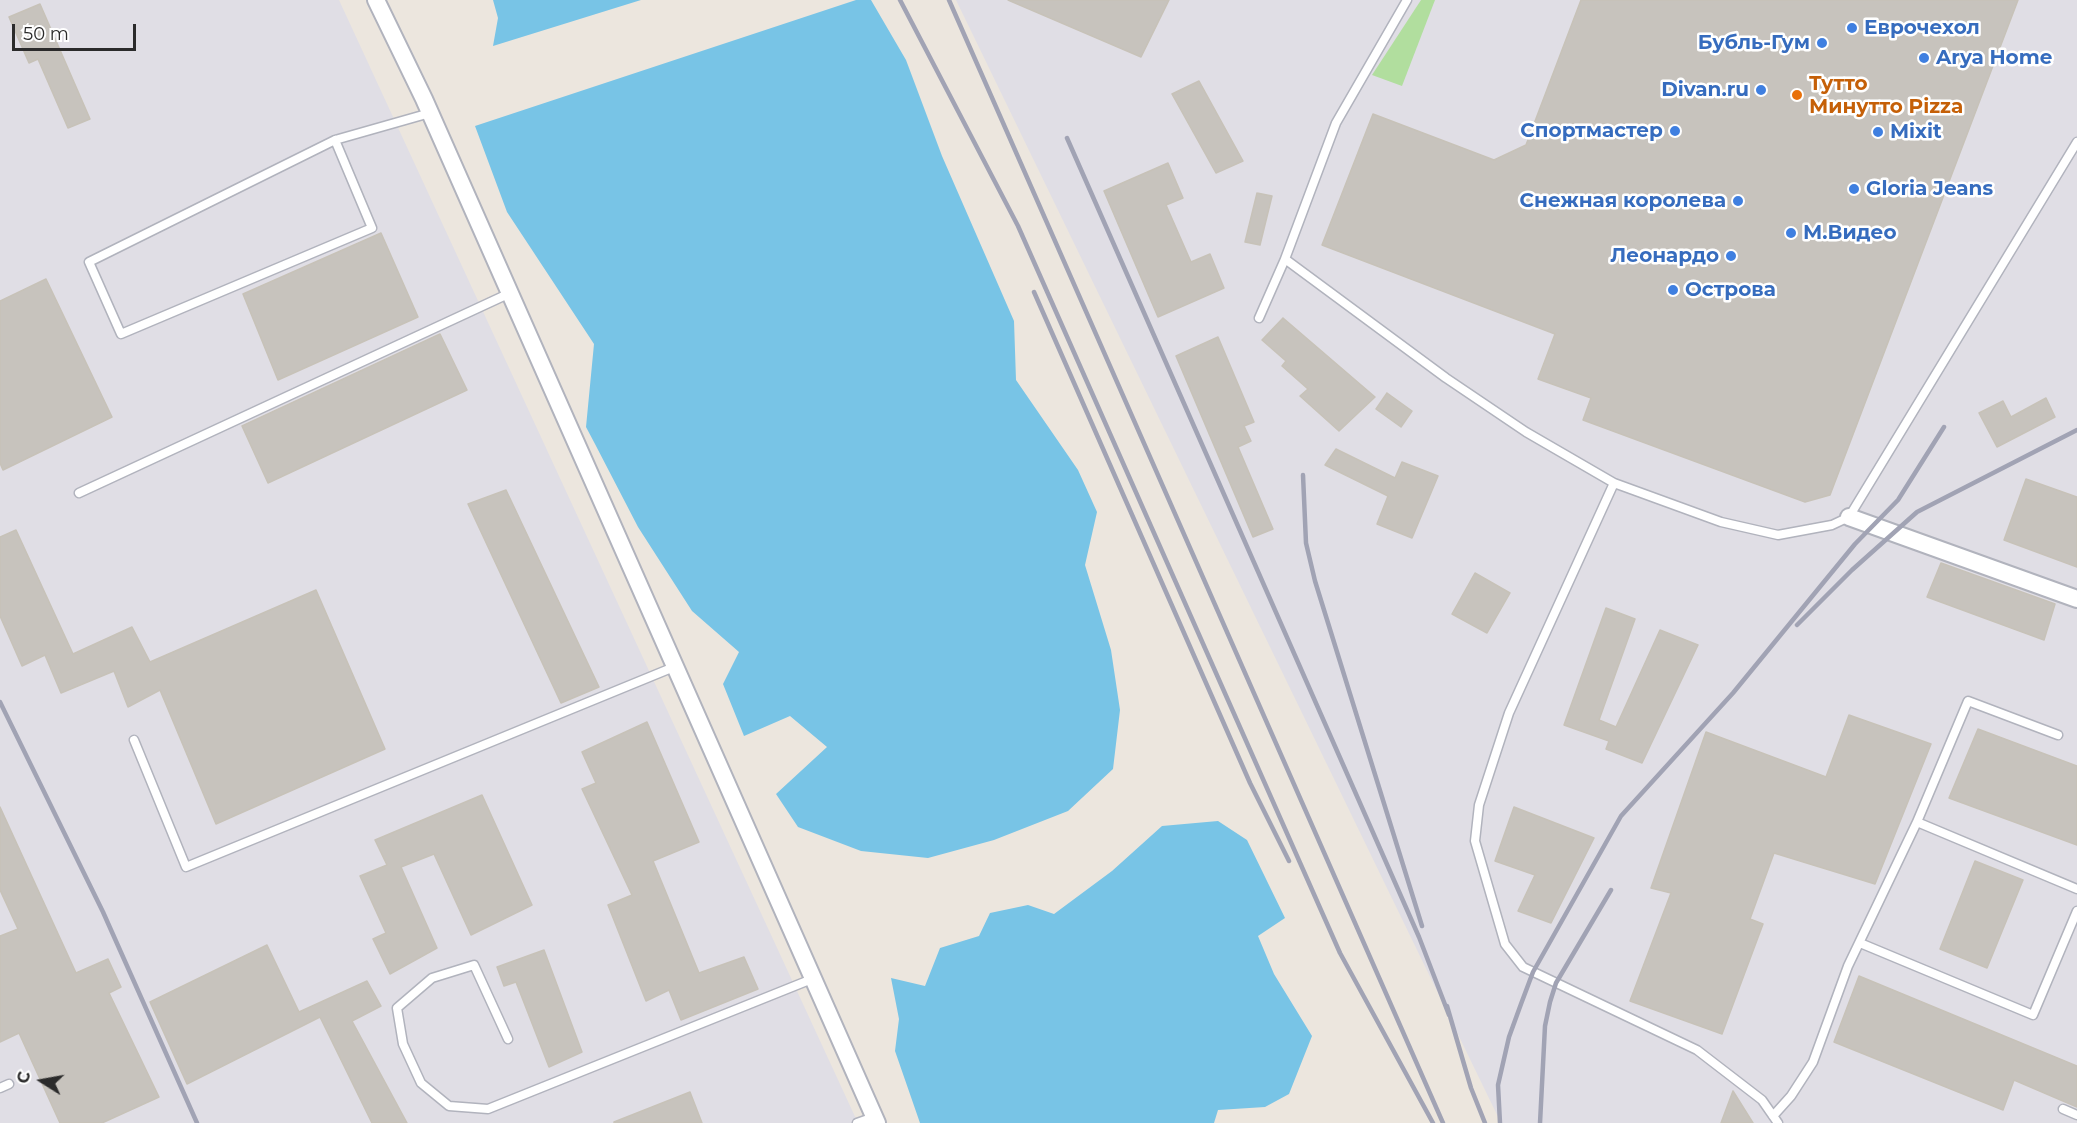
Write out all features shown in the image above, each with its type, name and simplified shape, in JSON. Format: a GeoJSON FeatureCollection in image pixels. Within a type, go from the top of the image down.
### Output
{"type":"FeatureCollection","features":[{"type":"Feature","properties":{"kind":"street"},"geometry":{"type":"LineString","coordinates":[[376,0],[430,113],[508,294],[875,1120]]}},
{"type":"Feature","properties":{"kind":"street"},"geometry":{"type":"LineString","coordinates":[[1849,517],[2077,599]]}},
{"type":"Feature","properties":{"kind":"lane"},"geometry":{"type":"LineString","coordinates":[[1259,318],[1285,259],[1336,123],[1407,0]]}},
{"type":"Feature","properties":{"kind":"lane"},"geometry":{"type":"LineString","coordinates":[[335,140],[372,228],[121,334],[89,262],[335,140],[430,113]]}},
{"type":"Feature","properties":{"kind":"lane"},"geometry":{"type":"LineString","coordinates":[[1285,259],[1446,378],[1526,432],[1614,483],[1712,519],[1778,535],[1832,525],[1849,517],[2077,142]]}},
{"type":"Feature","properties":{"kind":"lane"},"geometry":{"type":"LineString","coordinates":[[80,493],[508,294]]}},
{"type":"Feature","properties":{"kind":"lane"},"geometry":{"type":"LineString","coordinates":[[1614,483],[1509,713],[1479,805],[1475,841],[1505,944],[1523,967],[1697,1050],[1762,1100],[1776,1120],[1813,1062],[1840,986],[1917,822],[1968,701],[2058,735]]}},
{"type":"Feature","properties":{"kind":"lane"},"geometry":{"type":"LineString","coordinates":[[134,740],[186,867],[674,667]]}},
{"type":"Feature","properties":{"kind":"lane"},"geometry":{"type":"LineString","coordinates":[[1917,822],[2077,889]]}},
{"type":"Feature","properties":{"kind":"lane"},"geometry":{"type":"LineString","coordinates":[[1860,944],[2033,1014],[2077,911]]}},
{"type":"Feature","properties":{"kind":"lane"},"geometry":{"type":"LineString","coordinates":[[508,1039],[474,965],[432,978],[397,1008],[403,1044],[421,1083],[450,1106],[488,1109],[812,979]]}},
{"type":"Feature","properties":{"kind":"lane"},"geometry":{"type":"LineString","coordinates":[[0,1088],[9,1084]]}},
{"type":"Feature","properties":{"kind":"lane"},"geometry":{"type":"LineString","coordinates":[[2063,1109],[2077,1115]]}},
{"type":"Feature","properties":{"kind":"lane"},"geometry":{"type":"LineString","coordinates":[[857,1123],[875,1120]]}},
{"type":"Feature","properties":{"kind":"shaded area"},"geometry":{"type":"Polygon","coordinates":[[[0,0],[339,0],[858,1123],[0,1123],[0,0]]]}},
{"type":"Feature","properties":{"kind":"shaded area"},"geometry":{"type":"Polygon","coordinates":[[[956,0],[2077,0],[2077,1123],[1501,1123],[956,0]]]}},
{"type":"Feature","properties":{"kind":"green space"},"geometry":{"type":"Polygon","coordinates":[[[1421,0],[1435,0],[1402,86],[1372,75],[1421,0]]]}},
{"type":"Feature","properties":{"kind":"water"},"geometry":{"type":"Polygon","coordinates":[[[493,0],[641,0],[493,46],[498,18],[493,0]]]}},
{"type":"Feature","properties":{"kind":"water"},"geometry":{"type":"Polygon","coordinates":[[[856,0],[871,0],[906,60],[942,156],[1014,321],[1016,380],[1078,470],[1097,512],[1085,565],[1111,650],[1120,710],[1113,769],[1068,811],[994,840],[928,858],[861,851],[798,827],[776,794],[827,747],[790,716],[744,736],[723,684],[739,652],[692,611],[638,527],[586,427],[594,344],[507,212],[475,126],[856,0]]]}},
{"type":"Feature","properties":{"kind":"water"},"geometry":{"type":"Polygon","coordinates":[[[1218,821],[1247,840],[1285,918],[1258,936],[1274,974],[1312,1036],[1289,1094],[1265,1107],[1218,1110],[1214,1123],[920,1123],[895,1051],[899,1019],[891,978],[925,986],[940,948],[979,936],[990,913],[1028,905],[1054,914],[1112,871],[1162,826],[1218,821]]]}},
{"type":"Feature","properties":{"kind":"building"},"geometry":{"type":"Polygon","coordinates":[[[1008,0],[1169,0],[1141,57],[1008,0]]]}},
{"type":"Feature","properties":{"kind":"building","name":"Острова"},"geometry":{"type":"Polygon","coordinates":[[[1581,0],[2018,0],[1830,495],[1805,502],[1583,420],[1591,398],[1538,379],[1555,334],[1322,245],[1373,114],[1494,160],[1526,145],[1581,0]]]}},
{"type":"Feature","properties":{"kind":"building"},"geometry":{"type":"Polygon","coordinates":[[[40,4],[90,119],[68,128],[38,59],[29,63],[9,17],[40,4]]]}},
{"type":"Feature","properties":{"kind":"building"},"geometry":{"type":"Polygon","coordinates":[[[1199,81],[1243,161],[1216,173],[1172,94],[1199,81]]]}},
{"type":"Feature","properties":{"kind":"building"},"geometry":{"type":"Polygon","coordinates":[[[1168,163],[1183,198],[1166,205],[1191,262],[1210,254],[1224,288],[1158,317],[1104,191],[1168,163]]]}},
{"type":"Feature","properties":{"kind":"building"},"geometry":{"type":"Polygon","coordinates":[[[1257,193],[1272,196],[1260,245],[1245,242],[1257,193]]]}},
{"type":"Feature","properties":{"kind":"building"},"geometry":{"type":"Polygon","coordinates":[[[381,233],[418,317],[278,380],[243,294],[381,233]]]}},
{"type":"Feature","properties":{"kind":"building"},"geometry":{"type":"Polygon","coordinates":[[[46,279],[112,417],[3,470],[0,463],[0,301],[46,279]]]}},
{"type":"Feature","properties":{"kind":"building"},"geometry":{"type":"Polygon","coordinates":[[[1283,318],[1375,397],[1339,431],[1300,396],[1308,389],[1282,366],[1286,361],[1262,340],[1283,318]]]}},
{"type":"Feature","properties":{"kind":"building"},"geometry":{"type":"Polygon","coordinates":[[[440,334],[467,390],[268,483],[242,426],[440,334]]]}},
{"type":"Feature","properties":{"kind":"building"},"geometry":{"type":"Polygon","coordinates":[[[1218,337],[1254,422],[1244,426],[1251,441],[1238,447],[1273,529],[1253,537],[1176,356],[1218,337]]]}},
{"type":"Feature","properties":{"kind":"building"},"geometry":{"type":"Polygon","coordinates":[[[1387,393],[1412,411],[1401,427],[1376,409],[1387,393]]]}},
{"type":"Feature","properties":{"kind":"building"},"geometry":{"type":"Polygon","coordinates":[[[2046,398],[2055,417],[1997,447],[1979,413],[2003,401],[2011,417],[2046,398]]]}},
{"type":"Feature","properties":{"kind":"building"},"geometry":{"type":"Polygon","coordinates":[[[1336,449],[1395,478],[1402,462],[1438,476],[1412,538],[1377,524],[1388,496],[1325,465],[1336,449]]]}},
{"type":"Feature","properties":{"kind":"building"},"geometry":{"type":"Polygon","coordinates":[[[2026,479],[2077,497],[2077,567],[2004,540],[2026,479]]]}},
{"type":"Feature","properties":{"kind":"building"},"geometry":{"type":"Polygon","coordinates":[[[506,490],[599,687],[561,703],[468,504],[506,490]]]}},
{"type":"Feature","properties":{"kind":"building"},"geometry":{"type":"Polygon","coordinates":[[[16,530],[73,654],[132,627],[150,662],[316,590],[385,749],[216,824],[160,690],[128,707],[114,671],[61,693],[45,655],[22,666],[0,616],[0,537],[16,530]]]}},
{"type":"Feature","properties":{"kind":"building"},"geometry":{"type":"Polygon","coordinates":[[[1941,563],[2055,604],[2044,640],[1927,597],[1941,563]]]}},
{"type":"Feature","properties":{"kind":"building"},"geometry":{"type":"Polygon","coordinates":[[[1475,573],[1510,593],[1487,633],[1452,614],[1475,573]]]}},
{"type":"Feature","properties":{"kind":"building"},"geometry":{"type":"Polygon","coordinates":[[[1606,608],[1635,619],[1599,720],[1616,727],[1660,630],[1698,645],[1642,763],[1606,749],[1609,741],[1564,725],[1606,608]]]}},
{"type":"Feature","properties":{"kind":"building"},"geometry":{"type":"Polygon","coordinates":[[[1849,715],[1931,744],[1875,884],[1774,853],[1750,919],[1763,924],[1722,1034],[1630,1001],[1671,893],[1651,888],[1706,732],[1826,777],[1849,715]]]}},
{"type":"Feature","properties":{"kind":"building"},"geometry":{"type":"Polygon","coordinates":[[[647,722],[699,842],[653,861],[699,973],[744,957],[758,989],[681,1020],[669,990],[646,1001],[608,905],[632,895],[582,789],[596,783],[582,752],[647,722]]]}},
{"type":"Feature","properties":{"kind":"building"},"geometry":{"type":"Polygon","coordinates":[[[1978,729],[2077,766],[2077,845],[1949,798],[1978,729]]]}},
{"type":"Feature","properties":{"kind":"building"},"geometry":{"type":"Polygon","coordinates":[[[482,795],[532,905],[471,935],[434,854],[401,867],[437,948],[390,974],[373,939],[386,933],[360,876],[387,865],[375,840],[482,795]]]}},
{"type":"Feature","properties":{"kind":"building"},"geometry":{"type":"Polygon","coordinates":[[[0,807],[76,973],[108,959],[121,987],[109,993],[159,1097],[102,1123],[60,1123],[19,1033],[0,1042],[0,936],[18,929],[0,890],[0,807]]]}},
{"type":"Feature","properties":{"kind":"building"},"geometry":{"type":"Polygon","coordinates":[[[1514,807],[1594,838],[1551,923],[1518,911],[1535,875],[1495,861],[1514,807]]]}},
{"type":"Feature","properties":{"kind":"building"},"geometry":{"type":"Polygon","coordinates":[[[1975,861],[2023,880],[1987,968],[1940,949],[1975,861]]]}},
{"type":"Feature","properties":{"kind":"building"},"geometry":{"type":"Polygon","coordinates":[[[267,945],[299,1012],[367,981],[381,1006],[352,1021],[407,1123],[372,1123],[320,1017],[187,1084],[150,1002],[267,945]]]}},
{"type":"Feature","properties":{"kind":"building"},"geometry":{"type":"Polygon","coordinates":[[[544,950],[582,1052],[549,1067],[516,982],[504,986],[497,967],[544,950]]]}},
{"type":"Feature","properties":{"kind":"building"},"geometry":{"type":"Polygon","coordinates":[[[1859,976],[2077,1066],[2077,1107],[2014,1080],[2003,1110],[1834,1042],[1859,976]]]}},
{"type":"Feature","properties":{"kind":"building"},"geometry":{"type":"Polygon","coordinates":[[[1733,1091],[1753,1123],[1721,1123],[1733,1091]]]}},
{"type":"Feature","properties":{"kind":"building"},"geometry":{"type":"Polygon","coordinates":[[[690,1092],[702,1123],[614,1123],[614,1122],[690,1092]]]}},
{"type":"Feature","properties":{"kind":"railway"},"geometry":{"type":"LineString","coordinates":[[900,0],[1018,226],[1340,953],[1433,1123]]}},
{"type":"Feature","properties":{"kind":"railway"},"geometry":{"type":"LineString","coordinates":[[949,0],[1443,1123]]}},
{"type":"Feature","properties":{"kind":"railway"},"geometry":{"type":"LineString","coordinates":[[1067,138],[1419,937],[1449,1015]]}},
{"type":"Feature","properties":{"kind":"railway"},"geometry":{"type":"LineString","coordinates":[[1034,292],[1250,783],[1289,861]]}},
{"type":"Feature","properties":{"kind":"railway"},"geometry":{"type":"LineString","coordinates":[[1500,1123],[1498,1085],[1509,1037],[1533,972],[1621,816],[1733,693],[1855,544],[1898,500],[1944,427]]}},
{"type":"Feature","properties":{"kind":"railway"},"geometry":{"type":"LineString","coordinates":[[1797,625],[1852,570],[1917,512],[2077,430]]}},
{"type":"Feature","properties":{"kind":"railway"},"geometry":{"type":"LineString","coordinates":[[1303,475],[1306,543],[1315,581],[1422,926]]}},
{"type":"Feature","properties":{"kind":"railway"},"geometry":{"type":"LineString","coordinates":[[0,702],[103,912],[197,1123]]}},
{"type":"Feature","properties":{"kind":"railway"},"geometry":{"type":"LineString","coordinates":[[1540,1123],[1545,1026],[1550,1002],[1556,983],[1611,890]]}},
{"type":"Feature","properties":{"kind":"railway"},"geometry":{"type":"LineString","coordinates":[[1447,1006],[1471,1088],[1485,1123]]}},
{"type":"Feature","properties":{"kind":"place","name":"Еврочехол"},"geometry":{"type":"Point","coordinates":[1852,28]}},
{"type":"Feature","properties":{"kind":"place","name":"Бубль-Гум"},"geometry":{"type":"Point","coordinates":[1822,43]}},
{"type":"Feature","properties":{"kind":"place","name":"Arya Home"},"geometry":{"type":"Point","coordinates":[1924,58]}},
{"type":"Feature","properties":{"kind":"place","name":"Divan.ru"},"geometry":{"type":"Point","coordinates":[1761,90]}},
{"type":"Feature","properties":{"kind":"place","name":"Тутто Минутто Pizza"},"geometry":{"type":"Point","coordinates":[1797,95]}},
{"type":"Feature","properties":{"kind":"place","name":"Спортмастер"},"geometry":{"type":"Point","coordinates":[1675,131]}},
{"type":"Feature","properties":{"kind":"place","name":"Mixit"},"geometry":{"type":"Point","coordinates":[1878,132]}},
{"type":"Feature","properties":{"kind":"place","name":"Gloria Jeans"},"geometry":{"type":"Point","coordinates":[1854,189]}},
{"type":"Feature","properties":{"kind":"place","name":"Снежная королева"},"geometry":{"type":"Point","coordinates":[1738,201]}},
{"type":"Feature","properties":{"kind":"place","name":"М.Видео"},"geometry":{"type":"Point","coordinates":[1791,233]}},
{"type":"Feature","properties":{"kind":"place","name":"Леонардо"},"geometry":{"type":"Point","coordinates":[1731,256]}},
{"type":"Feature","properties":{"kind":"place","name":"Острова"},"geometry":{"type":"Point","coordinates":[1673,290]}}]}
